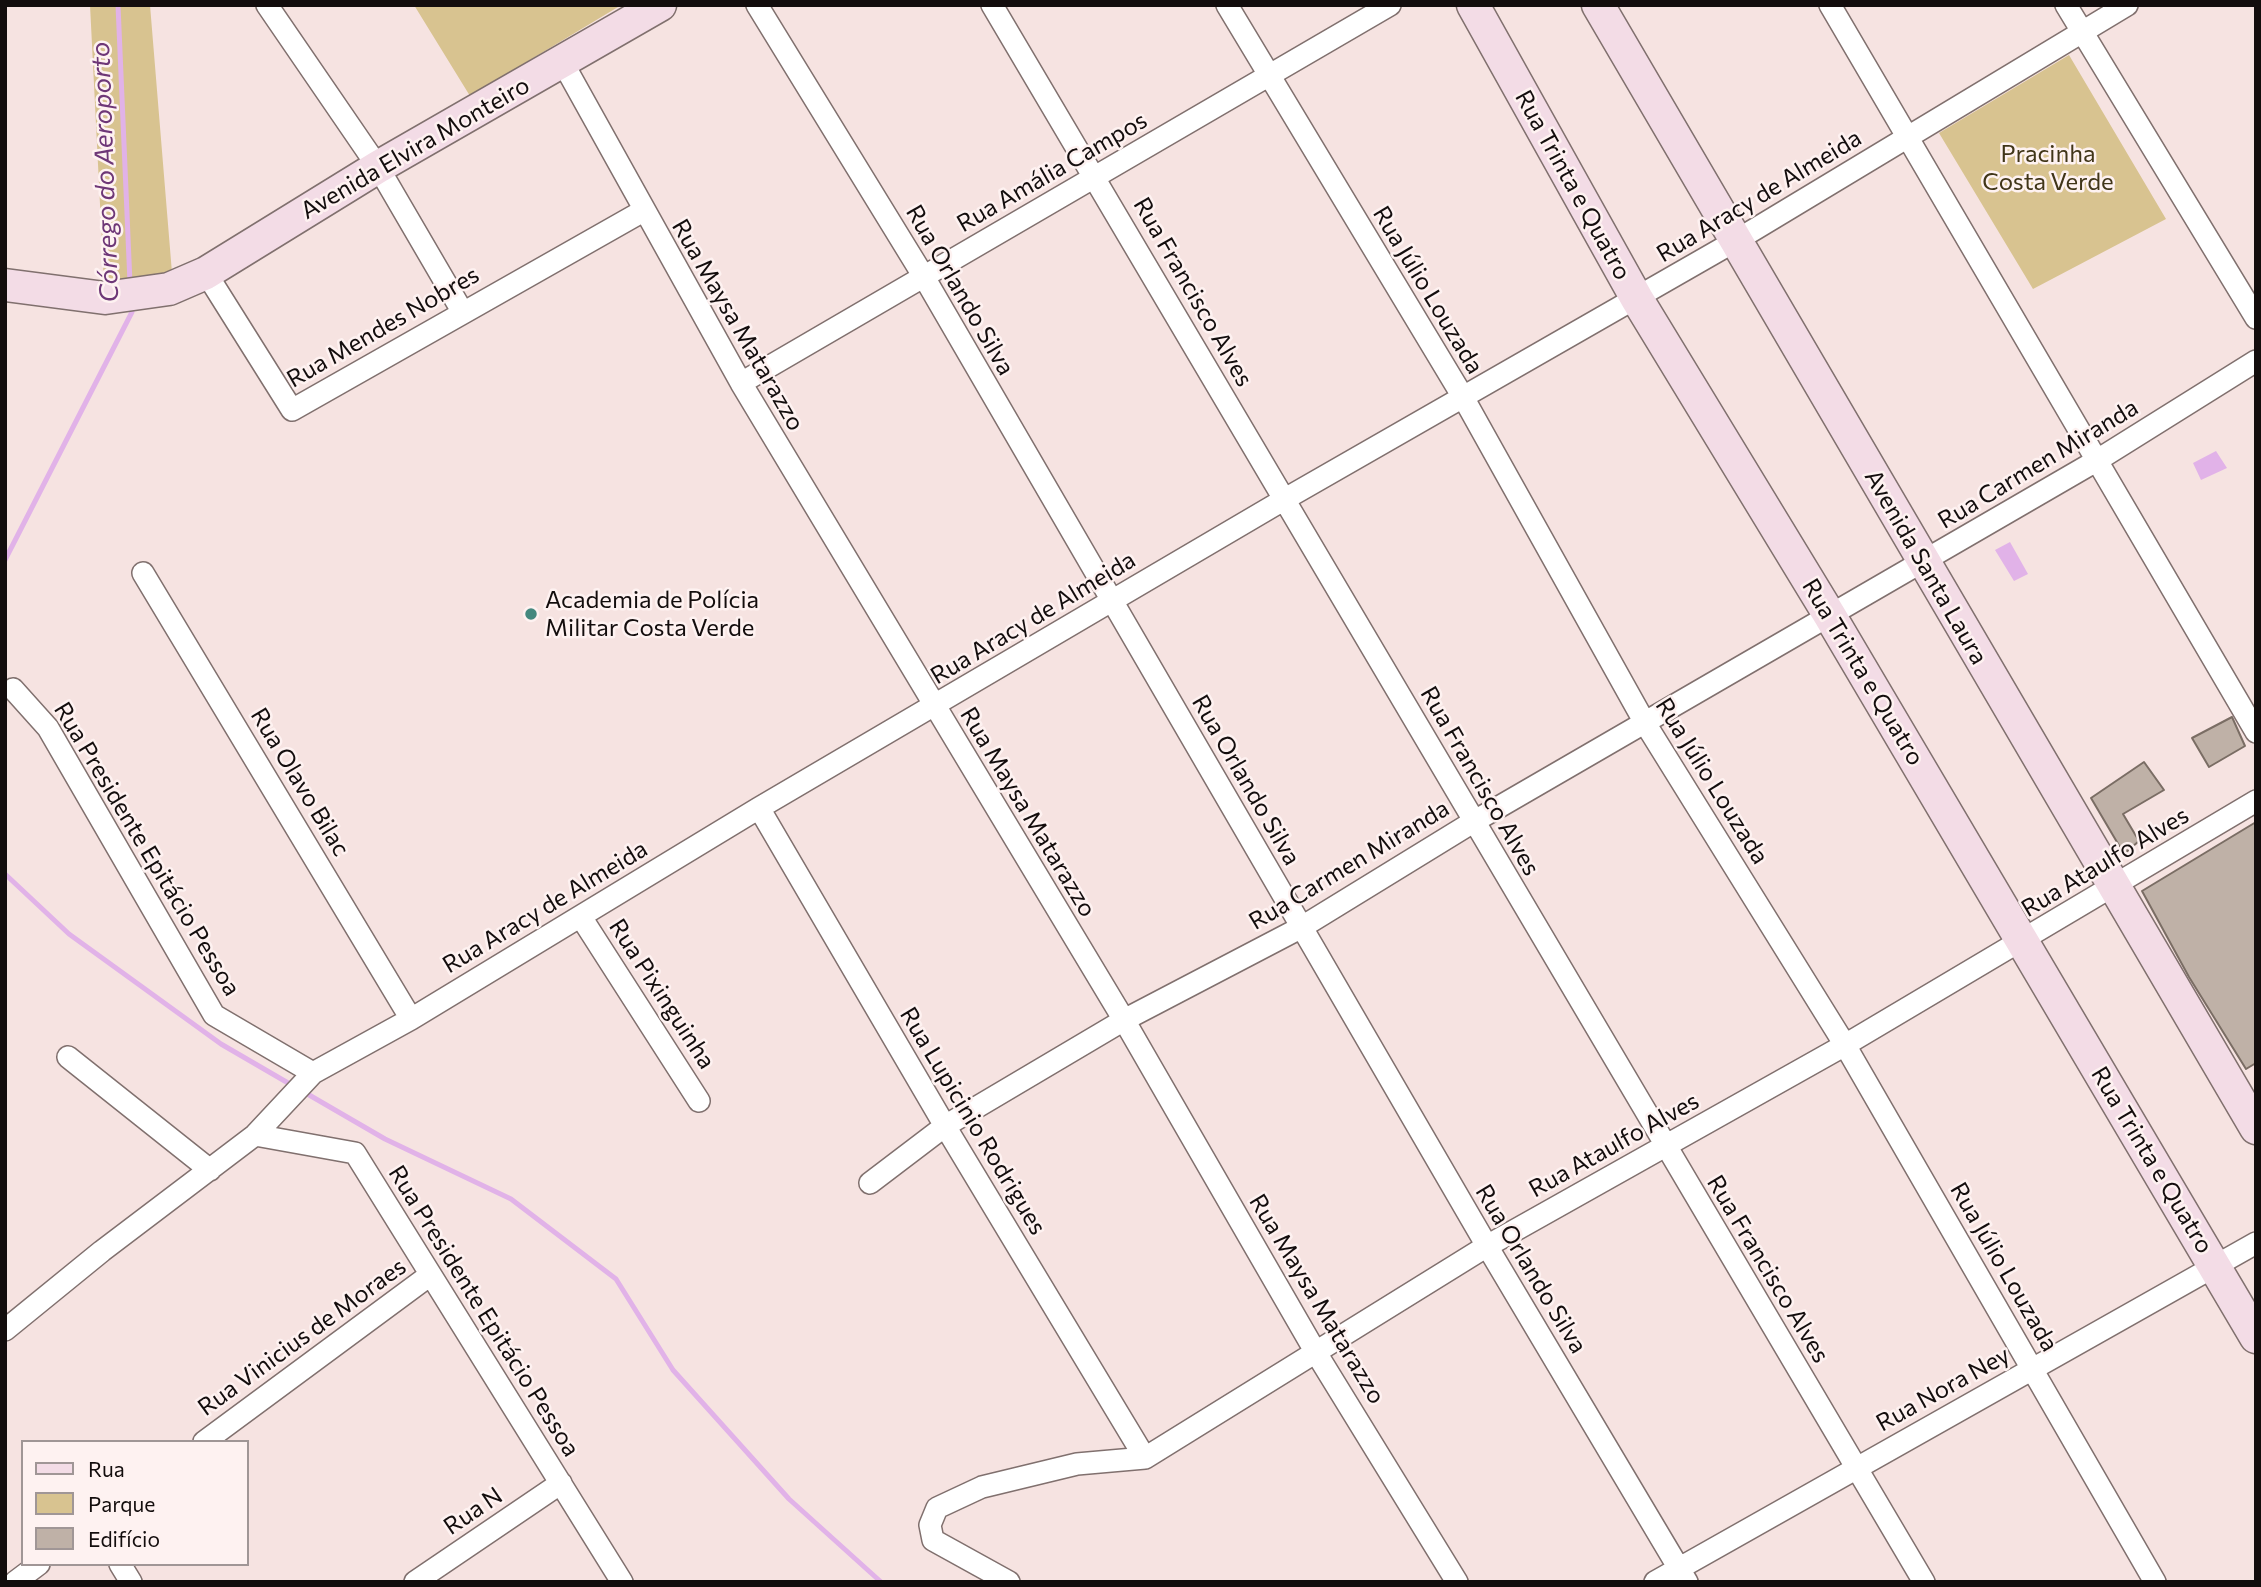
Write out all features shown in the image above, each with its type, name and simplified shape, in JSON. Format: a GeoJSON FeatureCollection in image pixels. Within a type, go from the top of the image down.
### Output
{"type":"FeatureCollection","features":[{"type":"Feature","properties":{"kind":"street"},"geometry":{"type":"LineString","coordinates":[[267,5],[378,167],[462,311]]}},
{"type":"Feature","properties":{"kind":"street","name":"Avenida Elvira Monteiro"},"geometry":{"type":"LineString","coordinates":[[5,285],[105,298],[169,289],[206,273],[378,167],[660,5]]}},
{"type":"Feature","properties":{"kind":"street","name":"Rua Orlando Silva"},"geometry":{"type":"LineString","coordinates":[[757,5],[924,277],[1486,1247],[1683,1575]]}},
{"type":"Feature","properties":{"kind":"street","name":"Rua Francisco Alves"},"geometry":{"type":"LineString","coordinates":[[992,5],[1924,1582]]}},
{"type":"Feature","properties":{"kind":"street","name":"Rua Júlio Louzada"},"geometry":{"type":"LineString","coordinates":[[1227,5],[1463,397],[1645,723],[1845,1045],[2155,1582]]}},
{"type":"Feature","properties":{"kind":"street","name":"Rua Amália Campos"},"geometry":{"type":"LineString","coordinates":[[741,383],[1390,5]]}},
{"type":"Feature","properties":{"kind":"street","name":"Rua Trinta e Quatro"},"geometry":{"type":"LineString","coordinates":[[1473,5],[1637,299],[1830,616],[2256,1337]]}},
{"type":"Feature","properties":{"kind":"street","name":"Avenida Santa Laura"},"geometry":{"type":"LineString","coordinates":[[1598,5],[1923,564],[2256,1128]]}},
{"type":"Feature","properties":{"kind":"street"},"geometry":{"type":"LineString","coordinates":[[1830,5],[2256,732]]}},
{"type":"Feature","properties":{"kind":"street"},"geometry":{"type":"LineString","coordinates":[[2066,5],[2256,318]]}},
{"type":"Feature","properties":{"kind":"street","name":"Rua Aracy de Almeida"},"geometry":{"type":"LineString","coordinates":[[5,1331],[102,1251],[255,1135],[307,1078],[411,1019],[759,808],[1285,499],[1637,299],[2127,5]]}},
{"type":"Feature","properties":{"kind":"street","name":"Rua Maysa Matarazzo"},"geometry":{"type":"LineString","coordinates":[[563,63],[741,383],[933,708],[1124,1020],[1315,1351],[1457,1582]]}},
{"type":"Feature","properties":{"kind":"street","name":"Rua Mendes Nobres"},"geometry":{"type":"LineString","coordinates":[[206,273],[292,410],[462,311],[643,211]]}},
{"type":"Feature","properties":{"kind":"street","name":"Rua Carmen Miranda"},"geometry":{"type":"LineString","coordinates":[[870,1183],[945,1126],[1124,1020],[1302,928],[1473,822],[1923,564],[2096,461],[2256,361]]}},
{"type":"Feature","properties":{"kind":"street","name":"Rua Olavo Bilac"},"geometry":{"type":"LineString","coordinates":[[143,573],[411,1019]]}},
{"type":"Feature","properties":{"kind":"street","name":"Rua Presidente Epitácio Pessoa"},"geometry":{"type":"LineString","coordinates":[[13,689],[48,728],[215,1015],[307,1078]]}},
{"type":"Feature","properties":{"kind":"street","name":"Rua Ataulfo Alves"},"geometry":{"type":"LineString","coordinates":[[1009,1582],[933,1540],[930,1525],[937,1508],[982,1487],[1077,1464],[1145,1458],[1486,1247],[2023,942],[2256,801]]}},
{"type":"Feature","properties":{"kind":"street","name":"Rua Lupicinio Rodrigues"},"geometry":{"type":"LineString","coordinates":[[759,808],[945,1126],[1145,1458]]}},
{"type":"Feature","properties":{"kind":"street","name":"Rua Pixinguinha"},"geometry":{"type":"LineString","coordinates":[[581,916],[699,1101]]}},
{"type":"Feature","properties":{"kind":"street"},"geometry":{"type":"LineString","coordinates":[[68,1057],[209,1170]]}},
{"type":"Feature","properties":{"kind":"street","name":"Rua Presidente Epitácio Pessoa"},"geometry":{"type":"LineString","coordinates":[[255,1135],[355,1153],[622,1582]]}},
{"type":"Feature","properties":{"kind":"street","name":"Rua Nora Ney"},"geometry":{"type":"LineString","coordinates":[[1655,1582],[1683,1575],[1856,1468],[2256,1243]]}},
{"type":"Feature","properties":{"kind":"street","name":"Rua Vinicius de Moraes"},"geometry":{"type":"LineString","coordinates":[[207,1440],[430,1275]]}},
{"type":"Feature","properties":{"kind":"street","name":"Rua N"},"geometry":{"type":"LineString","coordinates":[[415,1582],[561,1483]]}},
{"type":"Feature","properties":{"kind":"street"},"geometry":{"type":"LineString","coordinates":[[15,1582],[36,1566]]}},
{"type":"Feature","properties":{"kind":"street"},"geometry":{"type":"LineString","coordinates":[[121,1566],[131,1582]]}},
{"type":"Feature","properties":{"kind":"green space"},"geometry":{"type":"Polygon","coordinates":[[[90,5],[150,5],[172,273],[104,284],[90,5]]]}},
{"type":"Feature","properties":{"kind":"green space"},"geometry":{"type":"Polygon","coordinates":[[[414,5],[617,5],[618,7],[470,96],[414,5]]]}},
{"type":"Feature","properties":{"kind":"green space","name":"Pracinha Costa Verde"},"geometry":{"type":"Polygon","coordinates":[[[2069,55],[2166,219],[2033,289],[1939,133],[2069,55]]]}},
{"type":"Feature","properties":{"kind":"shaded area"},"geometry":{"type":"Polygon","coordinates":[[[2216,451],[2227,468],[2201,480],[2193,463],[2216,451]]]}},
{"type":"Feature","properties":{"kind":"shaded area"},"geometry":{"type":"Polygon","coordinates":[[[2010,542],[2028,574],[2014,581],[1995,550],[2010,542]]]}},
{"type":"Feature","properties":{"kind":"building"},"geometry":{"type":"Polygon","coordinates":[[[2232,717],[2245,746],[2209,767],[2192,738],[2232,717]]]}},
{"type":"Feature","properties":{"kind":"building"},"geometry":{"type":"Polygon","coordinates":[[[2144,762],[2164,790],[2123,814],[2139,841],[2124,854],[2091,798],[2144,762]]]}},
{"type":"Feature","properties":{"kind":"building"},"geometry":{"type":"Polygon","coordinates":[[[2256,822],[2256,1063],[2246,1069],[2189,977],[2142,891],[2256,822]]]}},
{"type":"Feature","properties":{"kind":"waterway","name":"Córrego do Aeroporto"},"geometry":{"type":"LineString","coordinates":[[118,5],[130,283]]}},
{"type":"Feature","properties":{"kind":"waterway","name":"Córrego do Aeroporto"},"geometry":{"type":"LineString","coordinates":[[5,560],[132,312],[131,303]]}},
{"type":"Feature","properties":{"kind":"waterway"},"geometry":{"type":"LineString","coordinates":[[5,874],[69,934],[221,1044],[295,1087]]}},
{"type":"Feature","properties":{"kind":"waterway"},"geometry":{"type":"LineString","coordinates":[[304,1092],[385,1139],[511,1199],[616,1279],[673,1370],[789,1499],[881,1582]]}},
{"type":"Feature","properties":{"kind":"place","name":"Academia de Polícia Militar Costa Verde"},"geometry":{"type":"Point","coordinates":[531,614]}}]}
